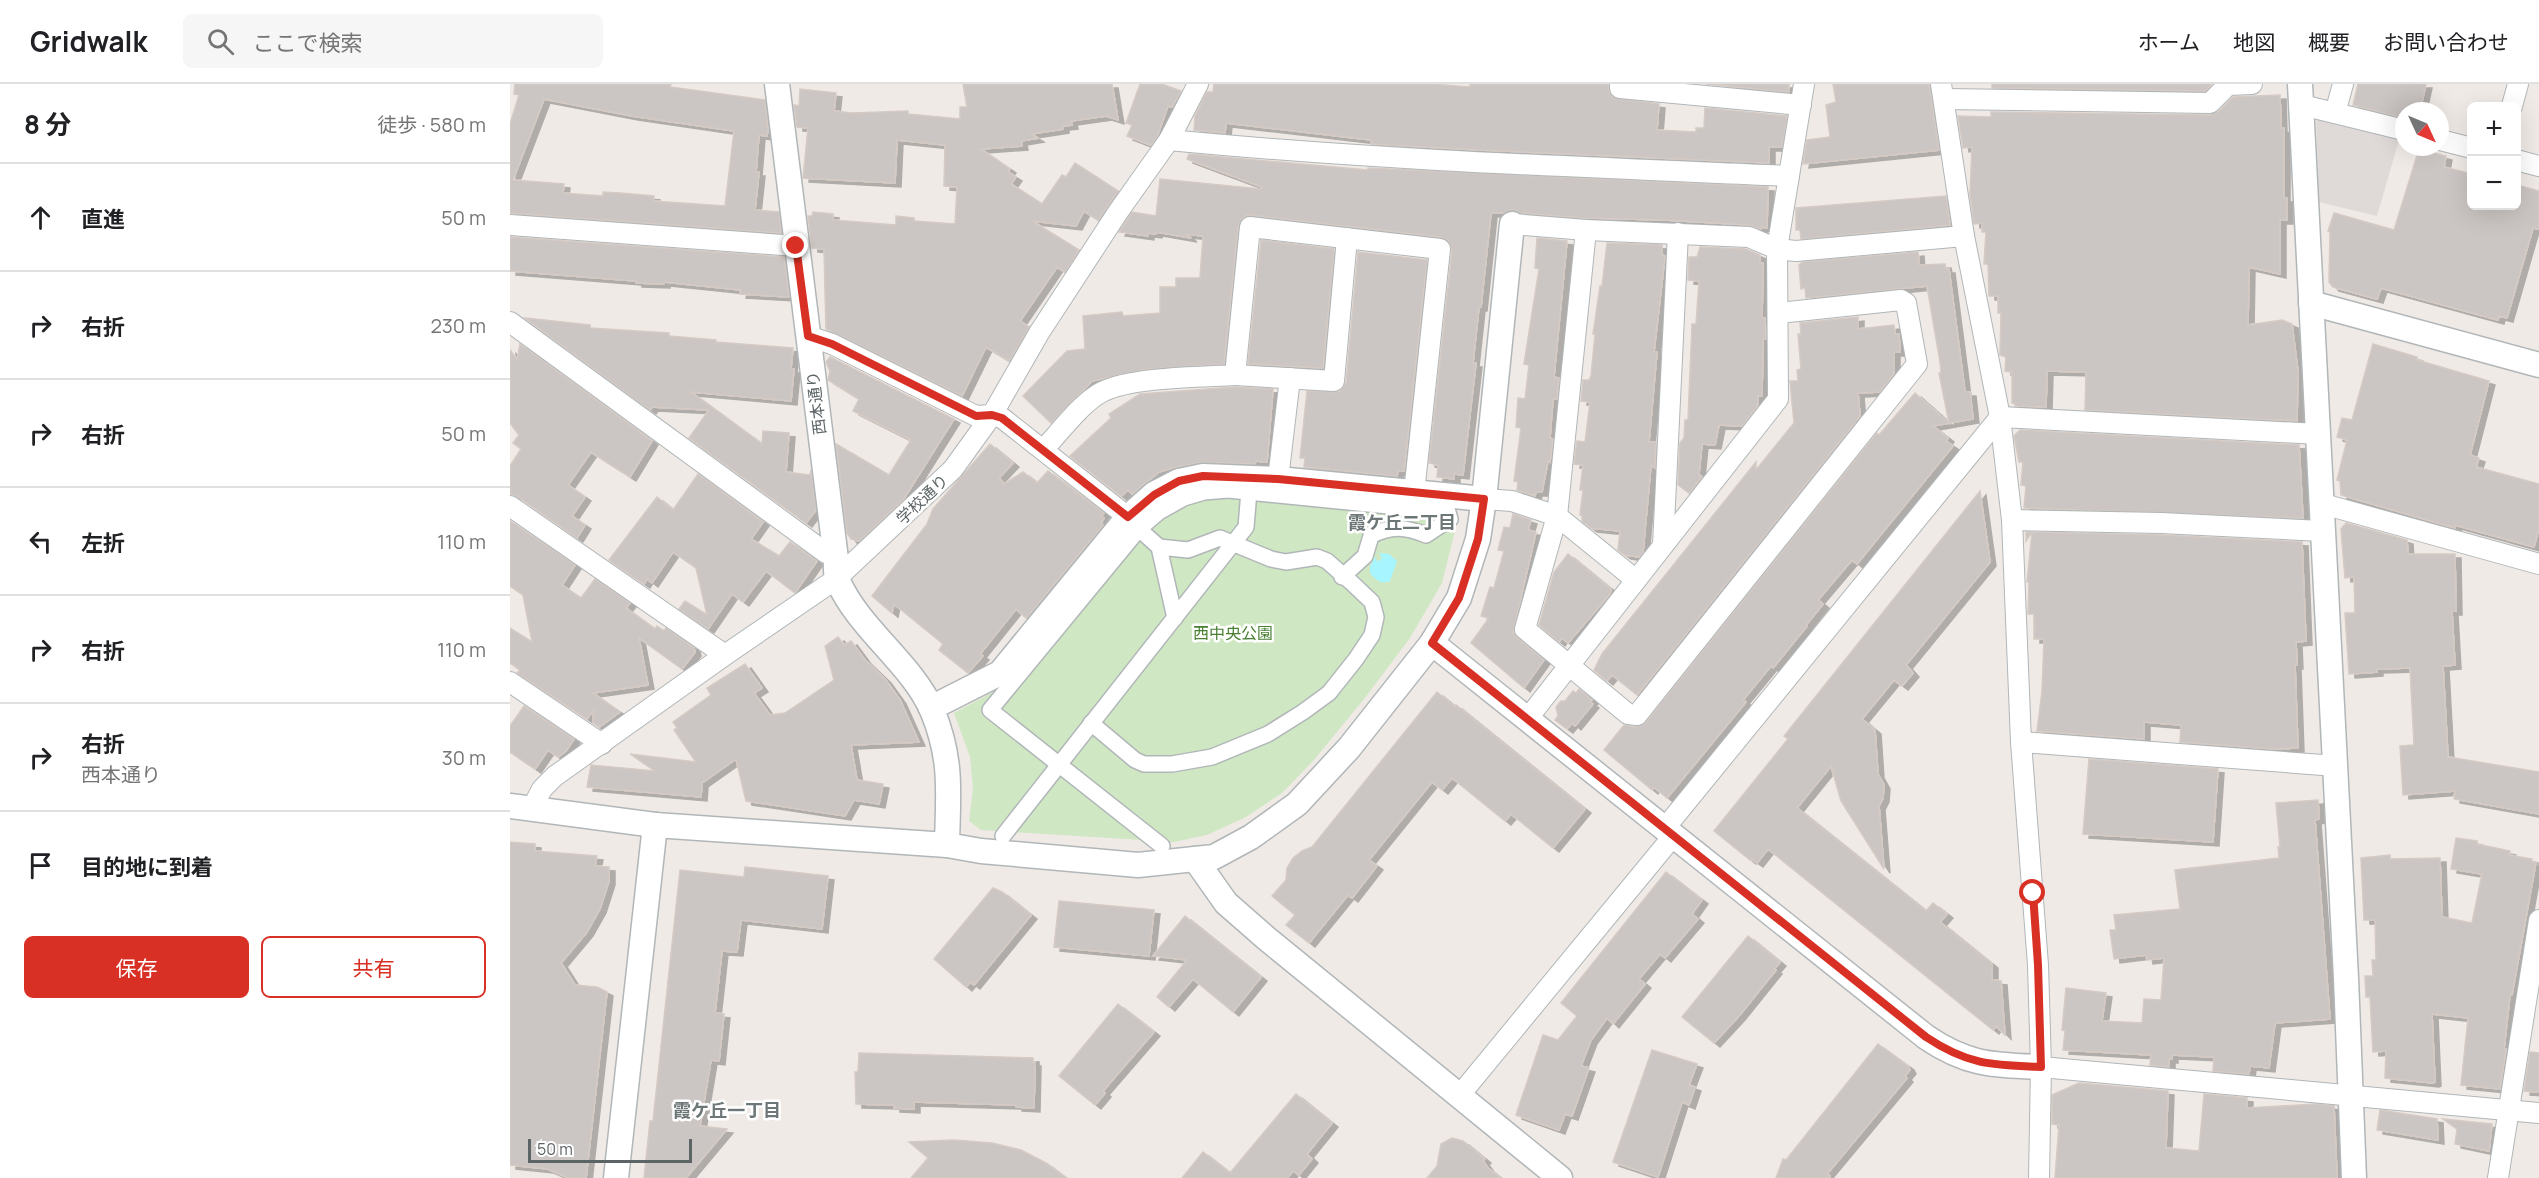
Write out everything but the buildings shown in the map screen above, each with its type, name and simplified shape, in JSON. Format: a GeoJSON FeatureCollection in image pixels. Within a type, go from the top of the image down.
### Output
{"type":"FeatureCollection","features":[{"type":"Feature","properties":{"kind":"street","name":"西本通り"},"geometry":{"type":"LineString","coordinates":[[777,84],[836,568]]}},
{"type":"Feature","properties":{"kind":"street","name":"学校通り"},"geometry":{"type":"LineString","coordinates":[[521,807],[555,776],[725,655],[836,568],[953,469],[992,415],[1039,333],[1118,212],[1169,140],[1198,84]]}},
{"type":"Feature","properties":{"kind":"street"},"geometry":{"type":"LineString","coordinates":[[1620,84],[1620,88],[1801,105]]}},
{"type":"Feature","properties":{"kind":"street"},"geometry":{"type":"LineString","coordinates":[[1528,718],[1778,399],[1777,249],[1804,84]]}},
{"type":"Feature","properties":{"kind":"street"},"geometry":{"type":"LineString","coordinates":[[2038,1178],[2041,1067],[2038,965],[2021,742],[2012,520],[2000,417],[1964,236],[1942,91],[2210,103],[2228,85],[2252,84]]}},
{"type":"Feature","properties":{"kind":"street"},"geometry":{"type":"LineString","coordinates":[[2335,113],[2343,84]]}},
{"type":"Feature","properties":{"kind":"street"},"geometry":{"type":"LineString","coordinates":[[2513,102],[2518,84]]}},
{"type":"Feature","properties":{"kind":"street"},"geometry":{"type":"LineString","coordinates":[[2301,94],[2335,113],[2395,128]]}},
{"type":"Feature","properties":{"kind":"street"},"geometry":{"type":"LineString","coordinates":[[2301,94],[2336,766],[2354,1178]]}},
{"type":"Feature","properties":{"kind":"street"},"geometry":{"type":"LineString","coordinates":[[1169,140],[1268,150],[1460,162],[1789,176]]}},
{"type":"Feature","properties":{"kind":"street"},"geometry":{"type":"LineString","coordinates":[[2449,142],[2467,147]]}},
{"type":"Feature","properties":{"kind":"street"},"geometry":{"type":"LineString","coordinates":[[2521,161],[2539,166]]}},
{"type":"Feature","properties":{"kind":"street"},"geometry":{"type":"LineString","coordinates":[[521,807],[655,825],[947,846],[1138,865],[1214,857],[1251,837],[1297,804],[1349,748],[1432,643],[1459,598],[1478,539],[1484,499],[1512,224],[1586,230],[1749,237],[1777,249],[1796,251],[1964,236]]}},
{"type":"Feature","properties":{"kind":"street"},"geometry":{"type":"LineString","coordinates":[[510,225],[796,246]]}},
{"type":"Feature","properties":{"kind":"street"},"geometry":{"type":"LineString","coordinates":[[1235,375],[1250,227],[1440,249],[1414,493]]}},
{"type":"Feature","properties":{"kind":"street"},"geometry":{"type":"LineString","coordinates":[[1586,230],[1557,516],[1525,629],[1628,714],[1637,715],[1917,364],[1906,303],[1901,300],[1779,313]]}},
{"type":"Feature","properties":{"kind":"street"},"geometry":{"type":"LineString","coordinates":[[1663,545],[1678,233]]}},
{"type":"Feature","properties":{"kind":"street"},"geometry":{"type":"LineString","coordinates":[[1043,450],[1085,406],[1102,392],[1140,382],[1235,375],[1334,381],[1347,238]]}},
{"type":"Feature","properties":{"kind":"street"},"geometry":{"type":"LineString","coordinates":[[2311,303],[2539,365]]}},
{"type":"Feature","properties":{"kind":"street"},"geometry":{"type":"LineString","coordinates":[[510,322],[829,556],[871,632],[905,670],[931,708],[947,752],[950,791],[947,846]]}},
{"type":"Feature","properties":{"kind":"street"},"geometry":{"type":"LineString","coordinates":[[808,336],[832,344],[976,416],[992,415],[1002,418],[1134,523],[1159,547],[1175,618]]}},
{"type":"Feature","properties":{"kind":"street"},"geometry":{"type":"LineString","coordinates":[[1278,479],[1290,378]]}},
{"type":"Feature","properties":{"kind":"street"},"geometry":{"type":"LineString","coordinates":[[2000,417],[2318,434]]}},
{"type":"Feature","properties":{"kind":"street"},"geometry":{"type":"LineString","coordinates":[[1459,1096],[2000,417]]}},
{"type":"Feature","properties":{"kind":"street"},"geometry":{"type":"LineString","coordinates":[[1162,846],[990,710],[1154,495],[1179,481],[1203,476],[1278,479],[1512,501],[1557,516],[1636,580]]}},
{"type":"Feature","properties":{"kind":"street"},"geometry":{"type":"LineString","coordinates":[[931,708],[1000,673],[1134,523],[1184,498],[1204,492],[1249,490],[1448,512],[1450,519],[1426,535],[1411,529],[1396,527],[1382,530],[1371,536],[1365,556],[1342,577]]}},
{"type":"Feature","properties":{"kind":"street"},"geometry":{"type":"LineString","coordinates":[[1003,836],[1246,527],[1249,490]]}},
{"type":"Feature","properties":{"kind":"street"},"geometry":{"type":"LineString","coordinates":[[2323,504],[2539,564]]}},
{"type":"Feature","properties":{"kind":"street"},"geometry":{"type":"LineString","coordinates":[[510,506],[725,655]]}},
{"type":"Feature","properties":{"kind":"street"},"geometry":{"type":"LineString","coordinates":[[2012,520],[2162,523],[2322,531]]}},
{"type":"Feature","properties":{"kind":"street"},"geometry":{"type":"LineString","coordinates":[[1092,723],[1135,760],[1144,764],[1172,764],[1212,757],[1268,734],[1329,693],[1371,635],[1377,617],[1372,602],[1327,561],[1317,557],[1286,562],[1271,559],[1220,538],[1188,550],[1159,547]]}},
{"type":"Feature","properties":{"kind":"street"},"geometry":{"type":"LineString","coordinates":[[1432,643],[1941,1047],[1957,1056],[1978,1062],[2351,1094],[2539,1113]]}},
{"type":"Feature","properties":{"kind":"street"},"geometry":{"type":"LineString","coordinates":[[510,682],[602,744]]}},
{"type":"Feature","properties":{"kind":"street"},"geometry":{"type":"LineString","coordinates":[[2021,742],[2336,766]]}},
{"type":"Feature","properties":{"kind":"street"},"geometry":{"type":"LineString","coordinates":[[616,1178],[655,825]]}},
{"type":"Feature","properties":{"kind":"street"},"geometry":{"type":"LineString","coordinates":[[1195,859],[1226,903],[1275,946],[1560,1178]]}},
{"type":"Feature","properties":{"kind":"street"},"geometry":{"type":"LineString","coordinates":[[2498,1178],[2539,921]]}},
{"type":"Feature","properties":{"kind":"shaded area"},"geometry":{"type":"Polygon","coordinates":[[[2316,117],[2395,139],[2395,154],[2377,216],[2319,202],[2316,117]]]}},
{"type":"Feature","properties":{"kind":"green space","name":"西中央公園"},"geometry":{"type":"Polygon","coordinates":[[[1202,488],[1450,505],[1458,518],[1442,583],[1410,638],[1313,761],[1282,793],[1246,817],[1207,835],[1174,842],[981,830],[969,821],[973,788],[970,757],[954,713],[1010,683],[1135,526],[1202,488]]]}},
{"type":"Feature","properties":{"kind":"water"},"geometry":{"type":"Polygon","coordinates":[[[1379,553],[1389,554],[1397,561],[1390,581],[1387,582],[1379,581],[1370,573],[1375,557],[1378,562],[1382,558],[1379,553]]]}},
{"type":"Feature","properties":{"kind":"district","name":"霞ケ丘二丁目"},"geometry":{"type":"Point","coordinates":[1402,523]}},
{"type":"Feature","properties":{"kind":"district","name":"霞ケ丘一丁目"},"geometry":{"type":"Point","coordinates":[727,1111]}},
{"type":"Feature","properties":{"kind":"route"},"geometry":{"type":"LineString","coordinates":[[796,246],[808,336],[832,344],[976,416],[992,415],[1002,418],[1128,517],[1154,495],[1179,481],[1203,476],[1278,479],[1484,499],[1478,539],[1459,598],[1432,643],[1926,1037],[1957,1056],[1999,1065],[2041,1067],[2033,893]]}}]}
